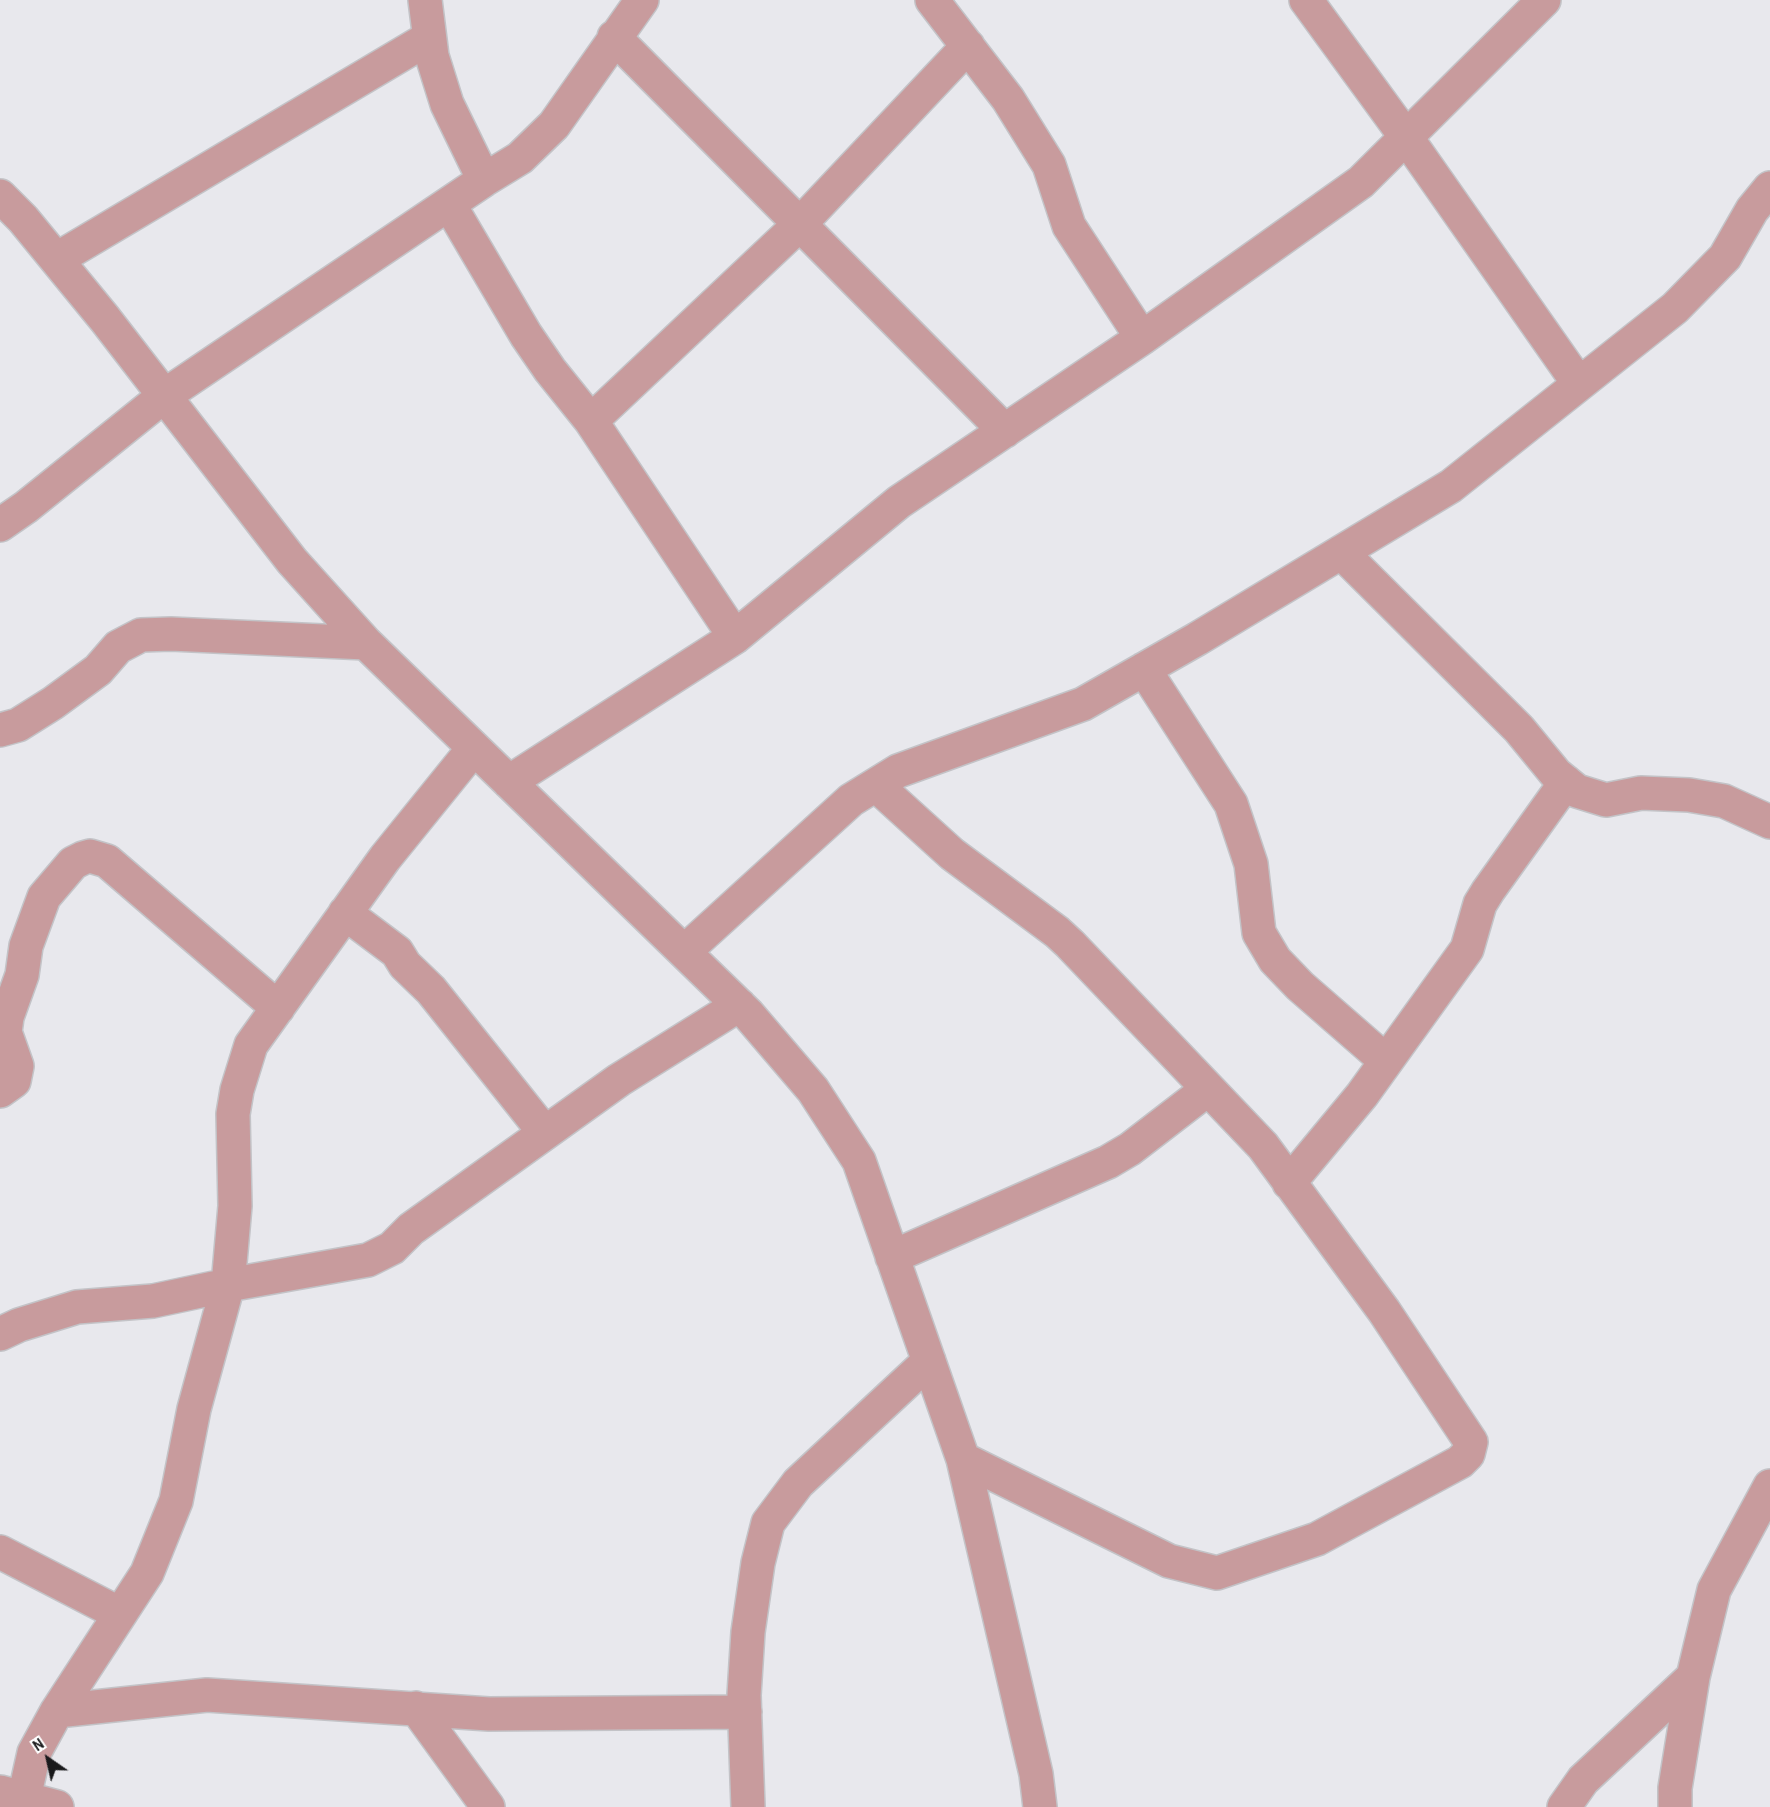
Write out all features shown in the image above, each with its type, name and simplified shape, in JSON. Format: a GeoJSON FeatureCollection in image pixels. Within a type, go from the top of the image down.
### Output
{"type":"FeatureCollection","features":[{"type":"Feature","properties":{"kind":"street"},"geometry":{"type":"LineString","coordinates":[[424,0],[432,56],[447,104],[484,180]]}},
{"type":"Feature","properties":{"kind":"street"},"geometry":{"type":"LineString","coordinates":[[0,525],[26,507],[164,396],[520,158],[554,125],[642,0]]}},
{"type":"Feature","properties":{"kind":"street"},"geometry":{"type":"LineString","coordinates":[[932,0],[1008,99],[1049,165],[1069,226],[1142,338]]}},
{"type":"Feature","properties":{"kind":"street"},"geometry":{"type":"LineString","coordinates":[[1306,0],[1406,137],[1579,384]]}},
{"type":"Feature","properties":{"kind":"street"},"geometry":{"type":"LineString","coordinates":[[509,782],[735,637],[898,502],[1142,338],[1361,182],[1536,4]]}},
{"type":"Feature","properties":{"kind":"street"},"geometry":{"type":"LineString","coordinates":[[614,37],[1005,431]]}},
{"type":"Feature","properties":{"kind":"street"},"geometry":{"type":"LineString","coordinates":[[57,259],[429,38]]}},
{"type":"Feature","properties":{"kind":"street"},"geometry":{"type":"LineString","coordinates":[[591,421],[800,224],[968,46]]}},
{"type":"Feature","properties":{"kind":"street"},"geometry":{"type":"LineString","coordinates":[[684,952],[851,800],[898,771],[1083,704],[1451,486],[1675,308],[1725,257],[1752,210],[1770,188]]}},
{"type":"Feature","properties":{"kind":"street"},"geometry":{"type":"LineString","coordinates":[[0,196],[23,219],[105,318],[292,561],[366,643],[738,1005],[813,1090],[859,1161],[963,1459],[1036,1774],[1040,1807]]}},
{"type":"Feature","properties":{"kind":"street"},"geometry":{"type":"LineString","coordinates":[[448,204],[526,335],[550,370],[591,421],[735,637]]}},
{"type":"Feature","properties":{"kind":"street"},"geometry":{"type":"LineString","coordinates":[[1341,552],[1519,729],[1556,774],[1577,790],[1606,800],[1641,793],[1689,795],[1724,801],[1770,822]]}},
{"type":"Feature","properties":{"kind":"street"},"geometry":{"type":"LineString","coordinates":[[0,730],[18,725],[53,703],[98,670],[118,647],[141,635],[171,634],[366,643]]}},
{"type":"Feature","properties":{"kind":"street"},"geometry":{"type":"LineString","coordinates":[[1144,669],[1231,804],[1251,864],[1259,933],[1275,960],[1300,986],[1386,1061]]}},
{"type":"Feature","properties":{"kind":"street"},"geometry":{"type":"LineString","coordinates":[[57,1807],[16,1799],[34,1753],[57,1711],[147,1573],[176,1501],[194,1409],[228,1285],[235,1206],[233,1114],[237,1090],[251,1045],[385,858],[474,748]]}},
{"type":"Feature","properties":{"kind":"street"},"geometry":{"type":"LineString","coordinates":[[1289,1183],[1362,1095],[1467,949],[1480,904],[1566,782]]}},
{"type":"Feature","properties":{"kind":"street"},"geometry":{"type":"LineString","coordinates":[[876,785],[952,854],[1057,932],[1263,1146],[1384,1311],[1471,1442],[1468,1454],[1460,1462],[1317,1539],[1217,1573],[1168,1561],[963,1459]]}},
{"type":"Feature","properties":{"kind":"street"},"geometry":{"type":"LineString","coordinates":[[0,1091],[14,1082],[17,1066],[3,1030],[22,975],[26,946],[44,897],[73,863],[90,856],[107,861],[278,1008]]}},
{"type":"Feature","properties":{"kind":"street"},"geometry":{"type":"LineString","coordinates":[[345,913],[397,952],[405,965],[430,990],[545,1133]]}},
{"type":"Feature","properties":{"kind":"street"},"geometry":{"type":"LineString","coordinates":[[0,1334],[19,1325],[77,1307],[153,1301],[368,1260],[392,1248],[411,1229],[619,1080],[738,1005]]}},
{"type":"Feature","properties":{"kind":"street"},"geometry":{"type":"LineString","coordinates":[[892,1257],[1108,1162],[1130,1149],[1208,1089]]}},
{"type":"Feature","properties":{"kind":"street"},"geometry":{"type":"LineString","coordinates":[[748,1807],[745,1712],[748,1632],[758,1563],[768,1523],[798,1483],[929,1360]]}},
{"type":"Feature","properties":{"kind":"street"},"geometry":{"type":"LineString","coordinates":[[1675,1807],[1693,1677],[1714,1590],[1770,1486]]}},
{"type":"Feature","properties":{"kind":"street"},"geometry":{"type":"LineString","coordinates":[[0,1552],[120,1614]]}},
{"type":"Feature","properties":{"kind":"street"},"geometry":{"type":"LineString","coordinates":[[1564,1807],[1583,1780],[1693,1677]]}},
{"type":"Feature","properties":{"kind":"street"},"geometry":{"type":"LineString","coordinates":[[57,1711],[207,1695],[489,1714],[745,1712]]}},
{"type":"Feature","properties":{"kind":"street"},"geometry":{"type":"LineString","coordinates":[[416,1708],[488,1807]]}}]}
